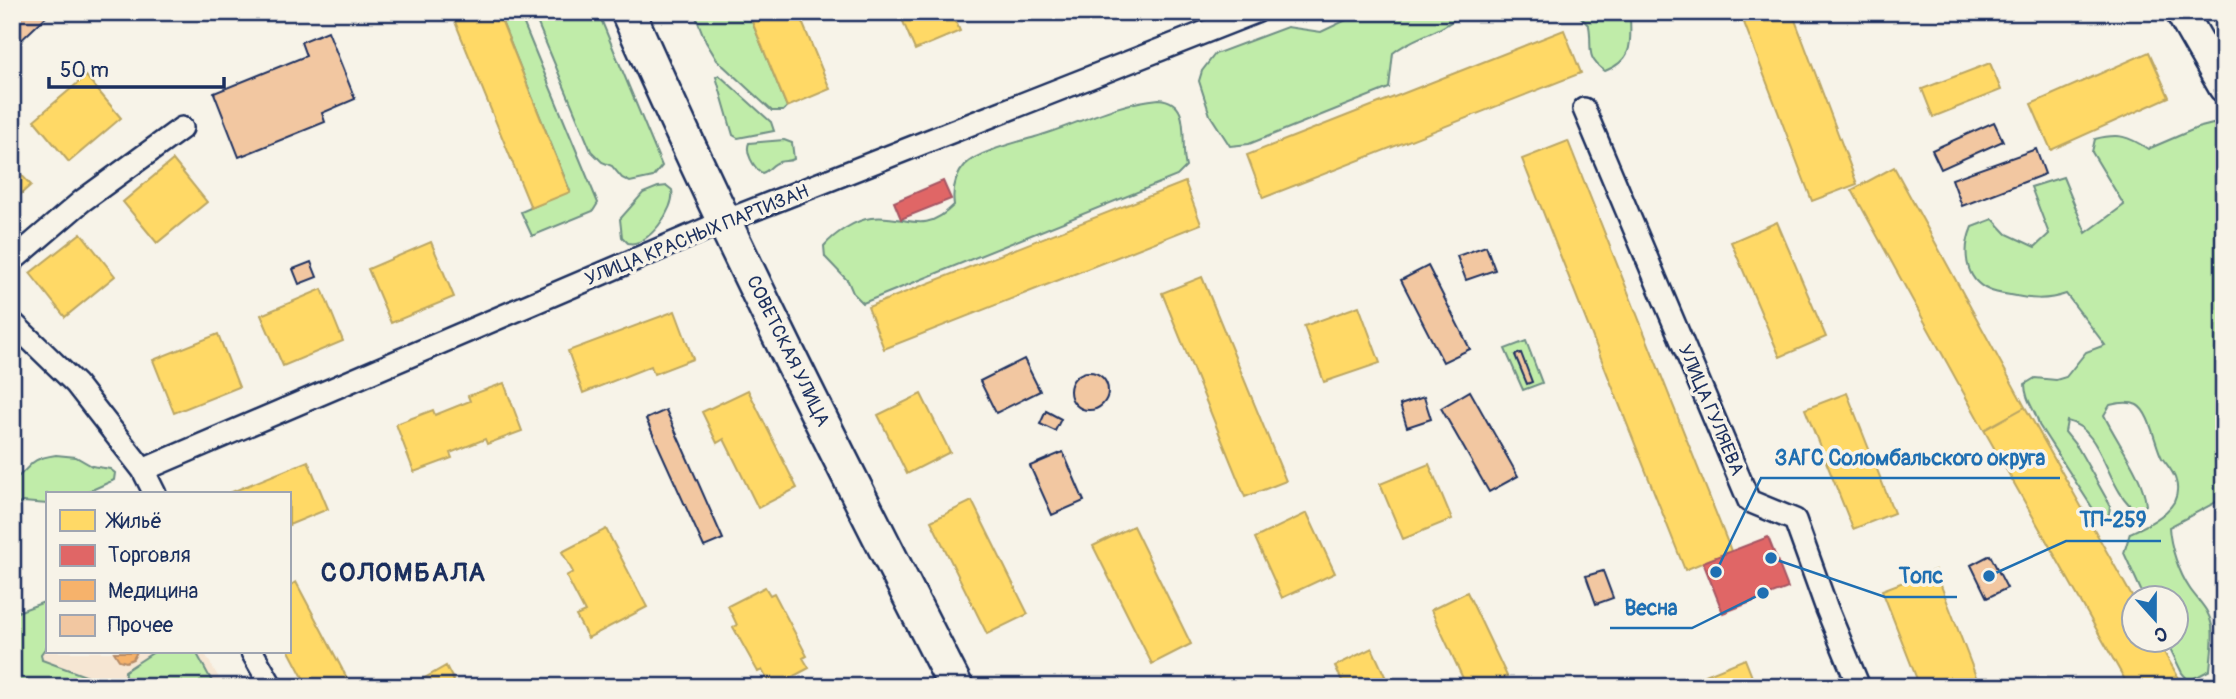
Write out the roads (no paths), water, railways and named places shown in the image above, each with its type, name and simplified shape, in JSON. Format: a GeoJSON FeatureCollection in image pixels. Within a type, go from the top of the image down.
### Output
{"type":"FeatureCollection","features":[{"type":"Feature","properties":{"kind":"main road","name":"СОВЕТСКАЯ УЛИЦА"},"geometry":{"type":"LineString","coordinates":[[628,12],[693,161],[956,687]]}},
{"type":"Feature","properties":{"kind":"main road"},"geometry":{"type":"LineString","coordinates":[[2181,12],[2224,87]]}},
{"type":"Feature","properties":{"kind":"street","name":"УЛИЦА КРАСНЫХ ПАРТИЗАН"},"geometry":{"type":"LineString","coordinates":[[142,470],[725,222],[1256,12]]}},
{"type":"Feature","properties":{"kind":"street","name":"УЛИЦА ГУЛЯЕВА"},"geometry":{"type":"LineString","coordinates":[[1584,109],[1749,501],[1795,520],[1859,687]]}},
{"type":"Feature","properties":{"kind":"street"},"geometry":{"type":"LineString","coordinates":[[12,261],[82,201],[182,128]]}},
{"type":"Feature","properties":{"kind":"street"},"geometry":{"type":"LineString","coordinates":[[12,323],[76,384],[142,470],[154,492]]}},
{"type":"Feature","properties":{"kind":"street"},"geometry":{"type":"LineString","coordinates":[[253,654],[272,687]]}},
{"type":"Feature","properties":{"kind":"place","name":"Топс"},"geometry":{"type":"Point","coordinates":[1771,558]}},
{"type":"Feature","properties":{"kind":"place","name":"ЗАГС Соломбальского округа"},"geometry":{"type":"Point","coordinates":[1716,572]}},
{"type":"Feature","properties":{"kind":"place","name":"ТП-259"},"geometry":{"type":"Point","coordinates":[1989,576]}},
{"type":"Feature","properties":{"kind":"place","name":"Весна"},"geometry":{"type":"Point","coordinates":[1763,593]}},
{"type":"Feature","properties":{"kind":"district","name":"СОЛОМБАЛА"},"geometry":{"type":"Point","coordinates":[404,573]}}]}
